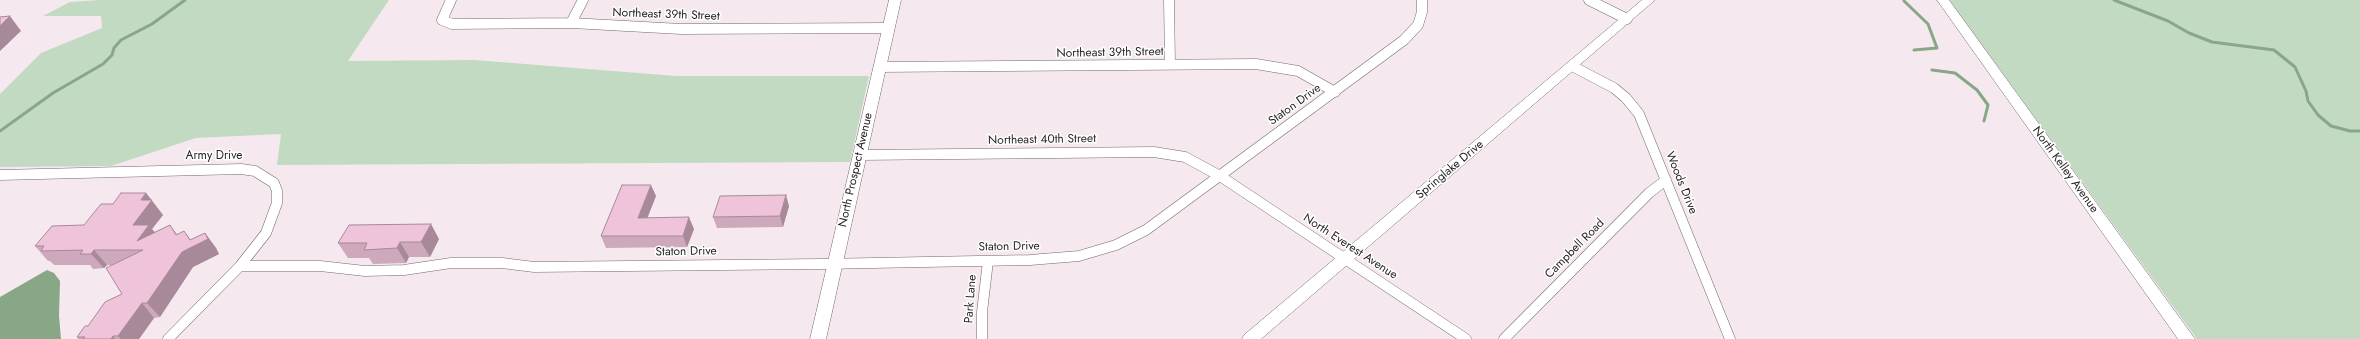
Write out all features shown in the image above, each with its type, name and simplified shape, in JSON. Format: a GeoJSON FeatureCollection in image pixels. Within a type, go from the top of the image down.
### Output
{"type":"FeatureCollection","features":[{"type":"Feature","properties":{"kind":"street","name":"Northeast 39th Street"},"geometry":{"type":"LineString","coordinates":[[451,0],[442,16],[444,21],[458,24],[571,23],[681,29],[888,28]]}},
{"type":"Feature","properties":{"kind":"street"},"geometry":{"type":"LineString","coordinates":[[571,23],[583,0]]}},
{"type":"Feature","properties":{"kind":"street","name":"North Prospect Avenue"},"geometry":{"type":"LineString","coordinates":[[818,339],[895,0]]}},
{"type":"Feature","properties":{"kind":"street"},"geometry":{"type":"LineString","coordinates":[[1169,0],[1170,64]]}},
{"type":"Feature","properties":{"kind":"street","name":"Staton Drive"},"geometry":{"type":"LineString","coordinates":[[240,266],[320,266],[372,270],[404,270],[451,263],[502,262],[534,267],[988,261],[1065,258],[1116,245],[1146,230],[1404,40],[1413,31],[1422,12],[1422,0]]}},
{"type":"Feature","properties":{"kind":"street"},"geometry":{"type":"LineString","coordinates":[[1589,0],[1627,19]]}},
{"type":"Feature","properties":{"kind":"street","name":"Springlake Drive"},"geometry":{"type":"LineString","coordinates":[[1250,339],[1649,0]]}},
{"type":"Feature","properties":{"kind":"street","name":"North Kelley Avenue"},"geometry":{"type":"LineString","coordinates":[[1943,0],[2187,339]]}},
{"type":"Feature","properties":{"kind":"street","name":"Northeast 39th Street"},"geometry":{"type":"LineString","coordinates":[[879,67],[1256,64],[1277,66],[1298,71],[1335,92]]}},
{"type":"Feature","properties":{"kind":"street","name":"Woods Drive"},"geometry":{"type":"LineString","coordinates":[[1572,66],[1614,88],[1633,106],[1644,125],[1730,339]]}},
{"type":"Feature","properties":{"kind":"street","name":"Northeast 40th Street"},"geometry":{"type":"LineString","coordinates":[[860,155],[1154,152],[1186,157],[1220,176]]}},
{"type":"Feature","properties":{"kind":"street","name":"Army Drive"},"geometry":{"type":"LineString","coordinates":[[0,175],[91,174],[185,169],[242,168],[255,171],[274,182],[277,191],[277,203],[266,232],[240,266],[168,339]]}},
{"type":"Feature","properties":{"kind":"street","name":"North Everest Avenue"},"geometry":{"type":"LineString","coordinates":[[1220,176],[1466,339]]}},
{"type":"Feature","properties":{"kind":"street","name":"Campbell Road"},"geometry":{"type":"LineString","coordinates":[[1504,339],[1650,193],[1666,180]]}},
{"type":"Feature","properties":{"kind":"street","name":"Park Lane"},"geometry":{"type":"LineString","coordinates":[[982,339],[982,312],[988,261]]}},
{"type":"Feature","properties":{"kind":"shaded area"},"geometry":{"type":"Polygon","coordinates":[[[100,0],[389,0],[348,61],[475,60],[676,76],[869,76],[850,162],[277,165],[281,134],[196,138],[111,166],[0,167],[0,94],[41,53],[102,28],[101,16],[43,16],[70,2],[100,0]]]}},
{"type":"Feature","properties":{"kind":"shaded area"},"geometry":{"type":"Polygon","coordinates":[[[1949,0],[2360,0],[2360,339],[2197,339],[1949,0]]]}},
{"type":"Feature","properties":{"kind":"shaded area"},"geometry":{"type":"Polygon","coordinates":[[[47,270],[54,273],[60,281],[59,316],[61,339],[0,339],[0,297],[47,270]]]}},
{"type":"Feature","properties":{"kind":"building"},"geometry":{"type":"Polygon","coordinates":[[[10,16],[0,26],[0,17],[10,16]]]}},
{"type":"Feature","properties":{"kind":"building"},"geometry":{"type":"Polygon","coordinates":[[[622,185],[651,185],[638,218],[689,217],[683,236],[601,236],[622,185]]]}},
{"type":"Feature","properties":{"kind":"building"},"geometry":{"type":"Polygon","coordinates":[[[121,193],[146,193],[141,200],[152,200],[133,225],[149,225],[137,241],[170,225],[176,235],[184,231],[190,240],[205,233],[208,239],[182,252],[147,303],[142,303],[118,336],[113,336],[111,339],[83,339],[85,337],[77,337],[85,326],[88,326],[105,302],[122,294],[106,268],[143,250],[94,250],[91,254],[80,254],[83,250],[41,251],[44,246],[35,246],[52,226],[84,225],[101,204],[113,204],[121,193]]]}},
{"type":"Feature","properties":{"kind":"building"},"geometry":{"type":"Polygon","coordinates":[[[786,195],[780,216],[713,217],[720,196],[786,195]]]}},
{"type":"Feature","properties":{"kind":"building"},"geometry":{"type":"Polygon","coordinates":[[[431,224],[421,242],[400,242],[397,248],[364,250],[367,243],[338,243],[349,225],[431,224]]]}},
{"type":"Feature","properties":{"kind":"waterway"},"geometry":{"type":"LineString","coordinates":[[0,131],[53,93],[103,64],[112,55],[114,48],[121,40],[152,24],[185,0]]}},
{"type":"Feature","properties":{"kind":"waterway"},"geometry":{"type":"LineString","coordinates":[[2114,0],[2168,21],[2189,33],[2212,42],[2274,50],[2295,67],[2306,91],[2308,101],[2318,115],[2331,126],[2350,131],[2360,131]]}},
{"type":"Feature","properties":{"kind":"waterway"},"geometry":{"type":"LineString","coordinates":[[1904,1],[1928,24],[1937,48],[1914,50]]}},
{"type":"Feature","properties":{"kind":"waterway"},"geometry":{"type":"LineString","coordinates":[[1932,70],[1955,73],[1977,90],[1988,105],[1984,121]]}}]}
